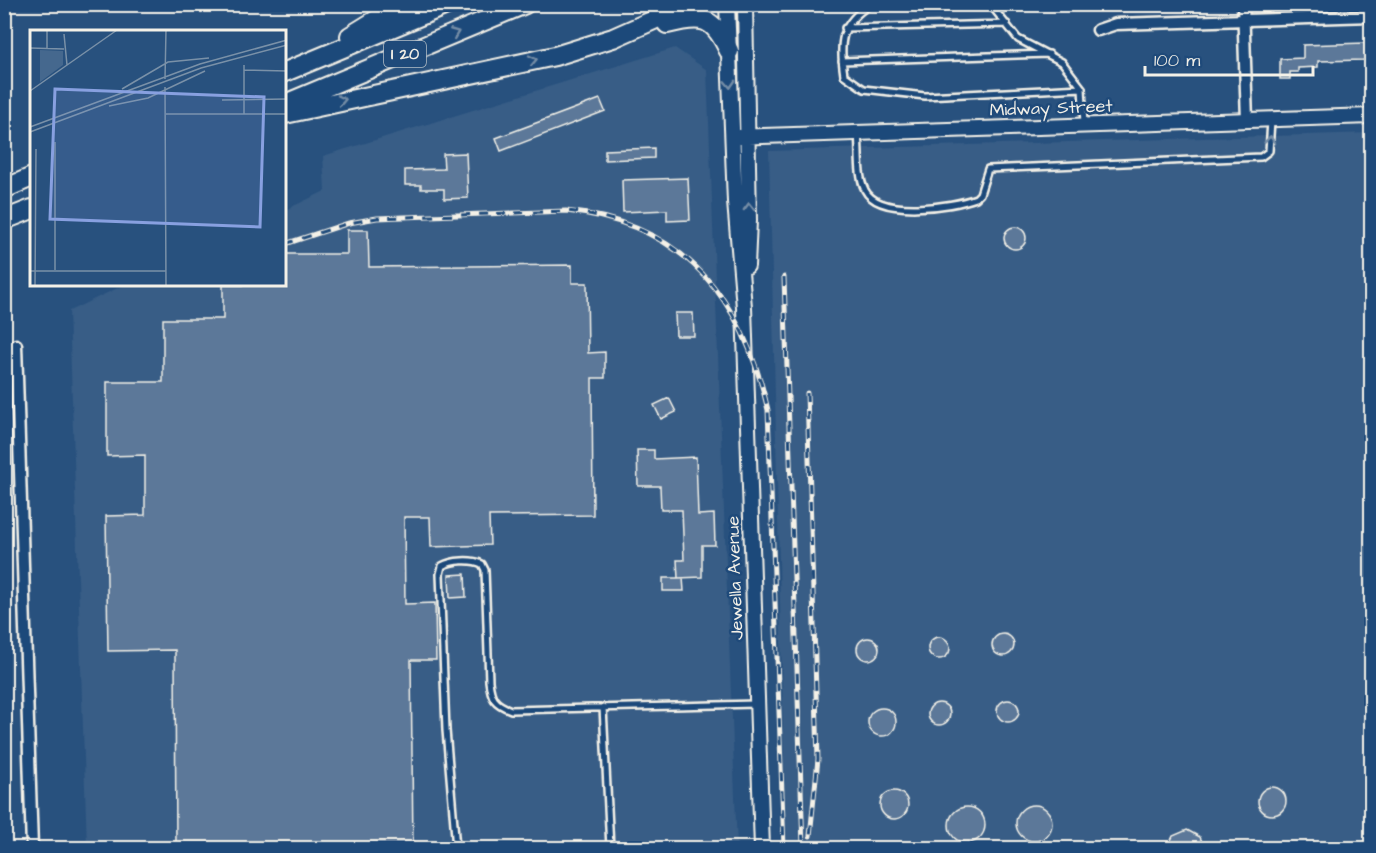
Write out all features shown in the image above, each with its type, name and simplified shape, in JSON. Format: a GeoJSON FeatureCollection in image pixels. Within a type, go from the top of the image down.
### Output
{"type":"FeatureCollection","features":[{"type":"Feature","properties":{"kind":"highway"},"geometry":{"type":"LineString","coordinates":[[292,69],[402,4]]}},
{"type":"Feature","properties":{"kind":"highway","name":"I 20"},"geometry":{"type":"LineString","coordinates":[[292,69],[448,4]]}},
{"type":"Feature","properties":{"kind":"highway","name":"I 20"},"geometry":{"type":"LineString","coordinates":[[286,104],[525,4]]}},
{"type":"Feature","properties":{"kind":"highway"},"geometry":{"type":"LineString","coordinates":[[613,38],[690,4]]}},
{"type":"Feature","properties":{"kind":"highway"},"geometry":{"type":"LineString","coordinates":[[286,114],[555,56],[613,38],[700,18],[718,30],[729,51]]}},
{"type":"Feature","properties":{"kind":"highway"},"geometry":{"type":"LineString","coordinates":[[4,189],[30,178]]}},
{"type":"Feature","properties":{"kind":"highway"},"geometry":{"type":"LineString","coordinates":[[4,220],[30,210]]}},
{"type":"Feature","properties":{"kind":"main road","name":"Jewella Avenue"},"geometry":{"type":"LineString","coordinates":[[726,4],[744,307],[762,849]]}},
{"type":"Feature","properties":{"kind":"main road","name":"Jewella Avenue"},"geometry":{"type":"LineString","coordinates":[[744,307],[749,220],[745,4]]}},
{"type":"Feature","properties":{"kind":"main road","name":"Midway Street"},"geometry":{"type":"LineString","coordinates":[[733,137],[1371,116]]}},
{"type":"Feature","properties":{"kind":"street"},"geometry":{"type":"LineString","coordinates":[[1242,4],[1247,120]]}},
{"type":"Feature","properties":{"kind":"street"},"geometry":{"type":"LineString","coordinates":[[1098,30],[1116,24],[1371,16]]}},
{"type":"Feature","properties":{"kind":"street"},"geometry":{"type":"LineString","coordinates":[[16,345],[32,849]]}},
{"type":"Feature","properties":{"kind":"lane"},"geometry":{"type":"LineString","coordinates":[[871,4],[860,11],[845,28],[840,49],[844,75],[864,89],[925,96],[1082,88]]}},
{"type":"Feature","properties":{"kind":"lane"},"geometry":{"type":"LineString","coordinates":[[990,4],[1018,39],[1062,62],[1082,88],[1084,125]]}},
{"type":"Feature","properties":{"kind":"lane"},"geometry":{"type":"LineString","coordinates":[[845,28],[1007,24]]}},
{"type":"Feature","properties":{"kind":"lane"},"geometry":{"type":"LineString","coordinates":[[842,61],[1049,54]]}},
{"type":"Feature","properties":{"kind":"lane"},"geometry":{"type":"LineString","coordinates":[[858,132],[864,187],[873,200],[889,207],[922,207],[976,198],[980,194],[988,169],[1261,157],[1269,151],[1271,119]]}},
{"type":"Feature","properties":{"kind":"lane"},"geometry":{"type":"LineString","coordinates":[[456,849],[446,730],[442,566],[448,562],[476,561],[482,564],[489,681],[491,695],[497,705],[511,710],[757,704]]}},
{"type":"Feature","properties":{"kind":"lane"},"geometry":{"type":"LineString","coordinates":[[603,707],[610,849]]}},
{"type":"Feature","properties":{"kind":"shaded area"},"geometry":{"type":"Polygon","coordinates":[[[675,48],[707,70],[737,848],[87,848],[69,311],[122,286],[286,286],[286,210],[325,191],[323,156],[675,48]]]}},
{"type":"Feature","properties":{"kind":"shaded area"},"geometry":{"type":"Polygon","coordinates":[[[1371,133],[1371,848],[786,848],[769,151],[1371,133]]]}},
{"type":"Feature","properties":{"kind":"building"},"geometry":{"type":"Polygon","coordinates":[[[1365,43],[1366,60],[1318,61],[1318,67],[1298,68],[1298,72],[1290,72],[1290,79],[1280,79],[1280,59],[1303,58],[1303,45],[1365,43]]]}},
{"type":"Feature","properties":{"kind":"building"},"geometry":{"type":"Polygon","coordinates":[[[600,99],[605,111],[501,151],[496,138],[600,99]]]}},
{"type":"Feature","properties":{"kind":"building"},"geometry":{"type":"Polygon","coordinates":[[[654,148],[654,158],[605,160],[605,150],[654,148]]]}},
{"type":"Feature","properties":{"kind":"building"},"geometry":{"type":"Polygon","coordinates":[[[466,153],[468,198],[444,199],[444,189],[421,189],[421,185],[405,185],[405,170],[444,169],[443,154],[466,153]]]}},
{"type":"Feature","properties":{"kind":"building"},"geometry":{"type":"Polygon","coordinates":[[[688,178],[690,220],[667,221],[667,210],[623,212],[622,180],[688,178]]]}},
{"type":"Feature","properties":{"kind":"building"},"geometry":{"type":"Polygon","coordinates":[[[1015,227],[1023,230],[1026,238],[1023,246],[1015,249],[1007,246],[1004,238],[1007,230],[1015,227]]]}},
{"type":"Feature","properties":{"kind":"building"},"geometry":{"type":"Polygon","coordinates":[[[347,230],[368,230],[369,267],[572,265],[572,283],[587,283],[588,353],[605,352],[605,378],[592,378],[593,515],[489,516],[490,545],[431,547],[430,517],[404,517],[405,604],[435,603],[436,660],[411,660],[413,849],[176,849],[175,650],[108,651],[106,516],[145,515],[145,455],[107,456],[107,382],[163,382],[163,319],[223,319],[223,286],[286,286],[286,254],[347,254],[347,230]]]}},
{"type":"Feature","properties":{"kind":"building"},"geometry":{"type":"Polygon","coordinates":[[[675,313],[693,313],[694,336],[676,336],[675,313]]]}},
{"type":"Feature","properties":{"kind":"building"},"geometry":{"type":"Polygon","coordinates":[[[669,398],[676,412],[661,419],[654,405],[669,398]]]}},
{"type":"Feature","properties":{"kind":"building"},"geometry":{"type":"Polygon","coordinates":[[[637,450],[654,450],[654,459],[696,457],[698,515],[714,514],[715,545],[702,545],[702,577],[678,578],[677,560],[684,560],[682,510],[661,510],[660,486],[638,486],[637,450]]]}},
{"type":"Feature","properties":{"kind":"building"},"geometry":{"type":"Polygon","coordinates":[[[465,574],[466,597],[450,598],[449,575],[465,574]]]}},
{"type":"Feature","properties":{"kind":"building"},"geometry":{"type":"Polygon","coordinates":[[[663,578],[683,578],[684,591],[663,591],[663,578]]]}},
{"type":"Feature","properties":{"kind":"building"},"geometry":{"type":"Polygon","coordinates":[[[1003,634],[1011,637],[1014,645],[1011,653],[1003,656],[995,653],[992,645],[995,637],[1003,634]]]}},
{"type":"Feature","properties":{"kind":"building"},"geometry":{"type":"Polygon","coordinates":[[[939,637],[947,640],[950,648],[947,656],[939,659],[931,656],[928,648],[931,640],[939,637]]]}},
{"type":"Feature","properties":{"kind":"building"},"geometry":{"type":"Polygon","coordinates":[[[868,638],[876,641],[879,649],[876,657],[868,660],[860,657],[857,649],[860,641],[868,638]]]}},
{"type":"Feature","properties":{"kind":"building"},"geometry":{"type":"Polygon","coordinates":[[[1008,700],[1016,703],[1019,711],[1016,719],[1008,722],[1000,719],[997,711],[1000,703],[1008,700]]]}},
{"type":"Feature","properties":{"kind":"building"},"geometry":{"type":"Polygon","coordinates":[[[939,703],[947,706],[950,714],[947,722],[939,725],[931,722],[928,714],[931,706],[939,703]]]}},
{"type":"Feature","properties":{"kind":"building"},"geometry":{"type":"Polygon","coordinates":[[[882,708],[892,712],[896,722],[892,732],[882,736],[872,732],[868,722],[872,712],[882,708]]]}},
{"type":"Feature","properties":{"kind":"building"},"geometry":{"type":"Polygon","coordinates":[[[1272,787],[1282,791],[1286,801],[1282,811],[1272,815],[1262,811],[1258,801],[1262,791],[1272,787]]]}},
{"type":"Feature","properties":{"kind":"building"},"geometry":{"type":"Polygon","coordinates":[[[894,791],[904,795],[908,805],[904,815],[894,819],[884,815],[880,805],[884,795],[894,791]]]}},
{"type":"Feature","properties":{"kind":"building"},"geometry":{"type":"Polygon","coordinates":[[[1034,805],[1047,810],[1052,823],[1047,836],[1034,841],[1021,836],[1016,823],[1021,810],[1034,805]]]}},
{"type":"Feature","properties":{"kind":"building"},"geometry":{"type":"Polygon","coordinates":[[[967,807],[980,812],[985,825],[980,838],[967,843],[954,838],[949,825],[954,812],[967,807]]]}},
{"type":"Feature","properties":{"kind":"building"},"geometry":{"type":"Polygon","coordinates":[[[1187,830],[1200,837],[1205,849],[1167,849],[1173,836],[1187,830]]]}},
{"type":"Feature","properties":{"kind":"railway"},"geometry":{"type":"LineString","coordinates":[[286,244],[349,223],[377,218],[566,211],[608,218],[644,232],[676,250],[702,273],[724,301],[743,334],[757,370],[768,410],[784,848]]}},
{"type":"Feature","properties":{"kind":"railway"},"geometry":{"type":"LineString","coordinates":[[784,277],[803,848]]}},
{"type":"Feature","properties":{"kind":"railway"},"geometry":{"type":"LineString","coordinates":[[807,393],[818,759],[810,836]]}}]}
